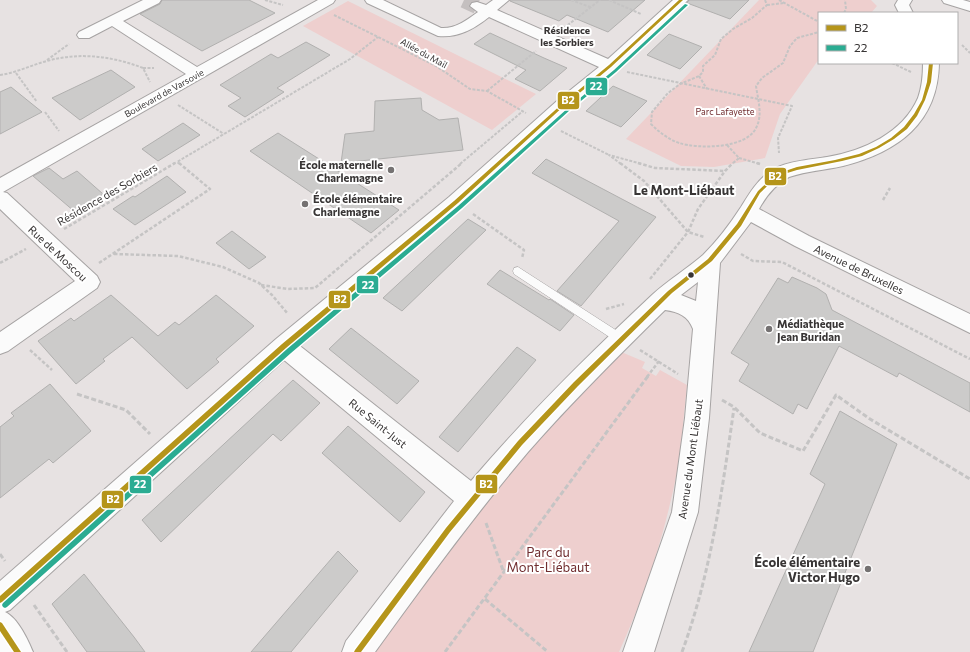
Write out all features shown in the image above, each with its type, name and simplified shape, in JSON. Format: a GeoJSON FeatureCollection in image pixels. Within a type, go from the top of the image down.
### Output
{"type":"FeatureCollection","features":[{"type":"Feature","properties":{"kind":"street"},"geometry":{"type":"LineString","coordinates":[[84,35],[154,0]]}},
{"type":"Feature","properties":{"kind":"street"},"geometry":{"type":"LineString","coordinates":[[372,0],[438,32],[446,34],[459,30],[482,8],[502,0]]}},
{"type":"Feature","properties":{"kind":"street"},"geometry":{"type":"LineString","coordinates":[[0,600],[293,339],[456,202],[610,66],[681,0]]}},
{"type":"Feature","properties":{"kind":"street"},"geometry":{"type":"LineString","coordinates":[[905,0],[902,5],[906,12]]}},
{"type":"Feature","properties":{"kind":"street"},"geometry":{"type":"LineString","coordinates":[[950,0],[970,6]]}},
{"type":"Feature","properties":{"kind":"street","name":"Boulevard de Varsovie"},"geometry":{"type":"LineString","coordinates":[[0,186],[322,3]]}},
{"type":"Feature","properties":{"kind":"street"},"geometry":{"type":"LineString","coordinates":[[482,8],[610,66]]}},
{"type":"Feature","properties":{"kind":"street"},"geometry":{"type":"LineString","coordinates":[[112,20],[197,74]]}},
{"type":"Feature","properties":{"kind":"street"},"geometry":{"type":"LineString","coordinates":[[357,652],[442,535],[544,416],[620,339],[653,293],[716,252],[748,212],[770,170],[807,167],[852,158],[881,147],[912,122],[921,108],[928,93],[932,77],[931,64]]}},
{"type":"Feature","properties":{"kind":"street","name":"Rue de Moscou"},"geometry":{"type":"LineString","coordinates":[[0,198],[90,282],[7,339]]}},
{"type":"Feature","properties":{"kind":"street","name":"Avenue de Bruxelles"},"geometry":{"type":"LineString","coordinates":[[748,212],[802,241],[970,324]]}},
{"type":"Feature","properties":{"kind":"street","name":"Avenue du Mont Liébaut"},"geometry":{"type":"LineString","coordinates":[[638,652],[642,644],[685,512],[697,418],[705,330],[716,252]]}},
{"type":"Feature","properties":{"kind":"street"},"geometry":{"type":"LineString","coordinates":[[653,293],[688,306],[699,316],[705,330]]}},
{"type":"Feature","properties":{"kind":"street","name":"Rue Saint-Just"},"geometry":{"type":"LineString","coordinates":[[293,339],[474,497]]}},
{"type":"Feature","properties":{"kind":"street"},"geometry":{"type":"LineString","coordinates":[[0,625],[18,652]]}},
{"type":"Feature","properties":{"kind":"lane"},"geometry":{"type":"LineString","coordinates":[[962,0],[970,2]]}},
{"type":"Feature","properties":{"kind":"lane"},"geometry":{"type":"LineString","coordinates":[[518,270],[620,339]]}},
{"type":"Feature","properties":{"kind":"path"},"geometry":{"type":"LineString","coordinates":[[571,0],[590,8]]}},
{"type":"Feature","properties":{"kind":"path"},"geometry":{"type":"LineString","coordinates":[[609,0],[658,21]]}},
{"type":"Feature","properties":{"kind":"path"},"geometry":{"type":"LineString","coordinates":[[765,0],[767,5]]}},
{"type":"Feature","properties":{"kind":"path"},"geometry":{"type":"LineString","coordinates":[[779,0],[818,21]]}},
{"type":"Feature","properties":{"kind":"path"},"geometry":{"type":"LineString","coordinates":[[844,12],[846,8],[845,0]]}},
{"type":"Feature","properties":{"kind":"path","name":"Allée du Mail"},"geometry":{"type":"LineString","coordinates":[[261,284],[278,289],[303,290],[315,288],[523,111],[487,91],[470,89],[436,66],[378,37],[322,3]]}},
{"type":"Feature","properties":{"kind":"path"},"geometry":{"type":"LineString","coordinates":[[784,3],[767,5],[752,18],[732,29],[721,38],[715,55],[703,66],[703,72],[699,76],[680,84],[668,93],[652,112],[651,124],[659,134],[687,145],[706,147],[727,145],[747,138],[757,129],[760,116],[756,86],[762,78],[783,63],[790,46],[797,38],[818,32]]}},
{"type":"Feature","properties":{"kind":"path"},"geometry":{"type":"LineString","coordinates":[[47,61],[61,49],[84,35]]}},
{"type":"Feature","properties":{"kind":"path","name":"Résidence des Sorbiers"},"geometry":{"type":"LineString","coordinates":[[0,263],[44,240],[350,59],[378,37]]}},
{"type":"Feature","properties":{"kind":"path"},"geometry":{"type":"LineString","coordinates":[[962,45],[970,53]]}},
{"type":"Feature","properties":{"kind":"path"},"geometry":{"type":"LineString","coordinates":[[0,75],[16,73],[47,61],[84,56],[132,63],[143,68],[148,80],[161,94],[224,134]]}},
{"type":"Feature","properties":{"kind":"path"},"geometry":{"type":"LineString","coordinates":[[610,66],[630,73],[680,84],[792,106],[778,138],[779,157],[770,170],[739,158],[727,145]]}},
{"type":"Feature","properties":{"kind":"path"},"geometry":{"type":"LineString","coordinates":[[16,73],[37,102]]}},
{"type":"Feature","properties":{"kind":"path"},"geometry":{"type":"LineString","coordinates":[[699,76],[707,89]]}},
{"type":"Feature","properties":{"kind":"path"},"geometry":{"type":"LineString","coordinates":[[45,112],[69,146]]}},
{"type":"Feature","properties":{"kind":"path"},"geometry":{"type":"LineString","coordinates":[[544,123],[609,155],[644,181],[688,232],[716,252],[753,261],[782,262],[970,359]]}},
{"type":"Feature","properties":{"kind":"path"},"geometry":{"type":"LineString","coordinates":[[609,155],[655,168],[725,171]]}},
{"type":"Feature","properties":{"kind":"path"},"geometry":{"type":"LineString","coordinates":[[653,293],[688,232],[698,209],[725,171],[739,158]]}},
{"type":"Feature","properties":{"kind":"path"},"geometry":{"type":"LineString","coordinates":[[82,275],[210,189],[177,162]]}},
{"type":"Feature","properties":{"kind":"path"},"geometry":{"type":"LineString","coordinates":[[883,200],[890,188]]}},
{"type":"Feature","properties":{"kind":"path"},"geometry":{"type":"LineString","coordinates":[[456,202],[524,250],[518,270]]}},
{"type":"Feature","properties":{"kind":"path"},"geometry":{"type":"LineString","coordinates":[[114,254],[156,253],[199,258],[221,265],[261,284],[274,296],[293,339]]}},
{"type":"Feature","properties":{"kind":"path"},"geometry":{"type":"LineString","coordinates":[[585,316],[625,304]]}},
{"type":"Feature","properties":{"kind":"path"},"geometry":{"type":"LineString","coordinates":[[7,339],[52,370]]}},
{"type":"Feature","properties":{"kind":"path"},"geometry":{"type":"LineString","coordinates":[[445,652],[659,361]]}},
{"type":"Feature","properties":{"kind":"path"},"geometry":{"type":"LineString","coordinates":[[77,394],[126,410],[167,450]]}},
{"type":"Feature","properties":{"kind":"path"},"geometry":{"type":"LineString","coordinates":[[682,652],[690,634],[716,531],[734,407],[760,433],[803,452],[836,394],[870,418],[970,479]]}},
{"type":"Feature","properties":{"kind":"path"},"geometry":{"type":"LineString","coordinates":[[474,497],[504,573]]}},
{"type":"Feature","properties":{"kind":"path"},"geometry":{"type":"LineString","coordinates":[[485,599],[548,652]]}},
{"type":"Feature","properties":{"kind":"green space","name":"Parc Lafayette"},"geometry":{"type":"Polygon","coordinates":[[[759,0],[871,0],[877,6],[872,12],[818,12],[818,60],[780,114],[765,158],[714,167],[681,166],[626,139],[759,0]]]}},
{"type":"Feature","properties":{"kind":"green space"},"geometry":{"type":"Polygon","coordinates":[[[348,1],[536,94],[492,130],[303,26],[348,1]]]}},
{"type":"Feature","properties":{"kind":"green space","name":"Parc du Mont-Liébaut"},"geometry":{"type":"Polygon","coordinates":[[[619,351],[645,362],[642,368],[656,376],[660,370],[687,385],[678,467],[668,514],[638,607],[619,652],[367,652],[482,497],[619,351]]]}},
{"type":"Feature","properties":{"kind":"building"},"geometry":{"type":"Polygon","coordinates":[[[162,0],[249,0],[275,13],[202,51],[140,14],[160,4],[162,0]]]}},
{"type":"Feature","properties":{"kind":"building"},"geometry":{"type":"Polygon","coordinates":[[[510,0],[645,0],[608,32],[567,15],[559,21],[510,0]]]}},
{"type":"Feature","properties":{"kind":"building"},"geometry":{"type":"Polygon","coordinates":[[[689,0],[749,0],[730,19],[687,3],[689,0]]]}},
{"type":"Feature","properties":{"kind":"building"},"geometry":{"type":"Polygon","coordinates":[[[490,33],[567,68],[540,91],[515,79],[526,70],[474,44],[490,33]]]}},
{"type":"Feature","properties":{"kind":"building"},"geometry":{"type":"Polygon","coordinates":[[[669,34],[702,47],[680,69],[647,55],[669,34]]]}},
{"type":"Feature","properties":{"kind":"building"},"geometry":{"type":"Polygon","coordinates":[[[306,42],[330,55],[277,88],[284,92],[245,117],[228,106],[241,98],[220,85],[271,54],[278,58],[306,42]]]}},
{"type":"Feature","properties":{"kind":"building"},"geometry":{"type":"Polygon","coordinates":[[[111,70],[135,87],[80,120],[52,98],[111,70]]]}},
{"type":"Feature","properties":{"kind":"building"},"geometry":{"type":"Polygon","coordinates":[[[613,86],[647,101],[621,127],[586,111],[613,86]]]}},
{"type":"Feature","properties":{"kind":"building"},"geometry":{"type":"Polygon","coordinates":[[[11,87],[42,112],[0,134],[0,92],[11,87]]]}},
{"type":"Feature","properties":{"kind":"building"},"geometry":{"type":"Polygon","coordinates":[[[421,98],[422,110],[439,120],[458,118],[463,150],[341,163],[345,134],[374,131],[375,101],[421,98]]]}},
{"type":"Feature","properties":{"kind":"building"},"geometry":{"type":"Polygon","coordinates":[[[183,123],[200,135],[158,161],[142,149],[183,123]]]}},
{"type":"Feature","properties":{"kind":"building"},"geometry":{"type":"Polygon","coordinates":[[[278,133],[399,210],[371,233],[250,151],[278,133]]]}},
{"type":"Feature","properties":{"kind":"building"},"geometry":{"type":"Polygon","coordinates":[[[546,159],[656,217],[581,306],[557,291],[619,221],[532,173],[546,159]]]}},
{"type":"Feature","properties":{"kind":"building"},"geometry":{"type":"Polygon","coordinates":[[[49,168],[63,179],[77,171],[103,194],[75,212],[33,176],[49,168]]]}},
{"type":"Feature","properties":{"kind":"building"},"geometry":{"type":"Polygon","coordinates":[[[167,176],[186,192],[135,225],[113,209],[133,196],[135,197],[167,176]]]}},
{"type":"Feature","properties":{"kind":"building"},"geometry":{"type":"Polygon","coordinates":[[[468,219],[486,230],[402,311],[383,298],[468,219]]]}},
{"type":"Feature","properties":{"kind":"building"},"geometry":{"type":"Polygon","coordinates":[[[232,231],[266,257],[249,269],[216,243],[232,231]]]}},
{"type":"Feature","properties":{"kind":"building"},"geometry":{"type":"Polygon","coordinates":[[[500,270],[549,300],[550,299],[574,315],[560,331],[487,284],[500,270]]]}},
{"type":"Feature","properties":{"kind":"building"},"geometry":{"type":"Polygon","coordinates":[[[792,277],[817,288],[826,294],[832,310],[970,383],[970,412],[899,373],[897,377],[839,346],[807,409],[798,404],[793,414],[739,381],[749,364],[731,353],[778,278],[788,283],[792,277]]]}},
{"type":"Feature","properties":{"kind":"building"},"geometry":{"type":"Polygon","coordinates":[[[111,295],[158,336],[175,322],[179,325],[216,295],[254,326],[216,359],[219,362],[187,389],[132,337],[103,359],[105,361],[76,384],[38,341],[71,318],[74,321],[111,295]]]}},
{"type":"Feature","properties":{"kind":"building"},"geometry":{"type":"Polygon","coordinates":[[[351,328],[419,381],[397,404],[329,349],[351,328]]]}},
{"type":"Feature","properties":{"kind":"building"},"geometry":{"type":"Polygon","coordinates":[[[517,347],[536,360],[458,452],[439,437],[517,347]]]}},
{"type":"Feature","properties":{"kind":"building"},"geometry":{"type":"Polygon","coordinates":[[[293,380],[320,403],[281,441],[273,434],[161,542],[142,520],[293,380]]]}},
{"type":"Feature","properties":{"kind":"building"},"geometry":{"type":"Polygon","coordinates":[[[50,384],[91,431],[53,463],[49,459],[0,498],[0,427],[14,416],[11,413],[50,384]]]}},
{"type":"Feature","properties":{"kind":"building"},"geometry":{"type":"Polygon","coordinates":[[[840,411],[897,444],[813,652],[749,652],[825,484],[810,474],[840,411]]]}},
{"type":"Feature","properties":{"kind":"building"},"geometry":{"type":"Polygon","coordinates":[[[348,426],[425,492],[400,522],[322,453],[348,426]]]}},
{"type":"Feature","properties":{"kind":"building"},"geometry":{"type":"Polygon","coordinates":[[[338,551],[358,571],[291,652],[251,652],[338,551]]]}},
{"type":"Feature","properties":{"kind":"building"},"geometry":{"type":"Polygon","coordinates":[[[84,574],[145,652],[87,652],[52,604],[84,574]]]}},
{"type":"Feature","properties":{"kind":"tunnel"},"geometry":{"type":"LineString","coordinates":[[464,0],[477,6]]}},
{"type":"Feature","properties":{"kind":"transit line","name":"B2"},"geometry":{"type":"LineString","coordinates":[[0,600],[284,346],[456,202],[564,104],[610,66],[681,0]]}},
{"type":"Feature","properties":{"kind":"transit line","name":"22"},"geometry":{"type":"LineString","coordinates":[[5,605],[289,351],[460,207],[569,109],[615,71],[686,5]]}},
{"type":"Feature","properties":{"kind":"transit line","name":"B2"},"geometry":{"type":"LineString","coordinates":[[357,652],[448,530],[520,443],[576,384],[670,292],[710,260],[739,225],[759,192],[776,176],[783,173],[861,155],[878,148],[892,139],[905,128],[916,115],[924,100],[929,82],[931,64]]}},
{"type":"Feature","properties":{"kind":"transit line","name":"B2"},"geometry":{"type":"LineString","coordinates":[[0,625],[18,652]]}},
{"type":"Feature","properties":{"kind":"place","name":"École maternelle Charlemagne"},"geometry":{"type":"Point","coordinates":[391,170]}},
{"type":"Feature","properties":{"kind":"place","name":"École élémentaire Charlemagne"},"geometry":{"type":"Point","coordinates":[305,204]}},
{"type":"Feature","properties":{"kind":"place","name":"Médiathèque Jean Buridan"},"geometry":{"type":"Point","coordinates":[769,329]}},
{"type":"Feature","properties":{"kind":"place","name":"École élémentaire Victor Hugo"},"geometry":{"type":"Point","coordinates":[868,569]}},
{"type":"Feature","properties":{"kind":"district","name":"Résidence les Sorbiers"},"geometry":{"type":"Point","coordinates":[567,36]}},
{"type":"Feature","properties":{"kind":"district","name":"Le Mont-Liébaut"},"geometry":{"type":"Point","coordinates":[684,190]}}]}
